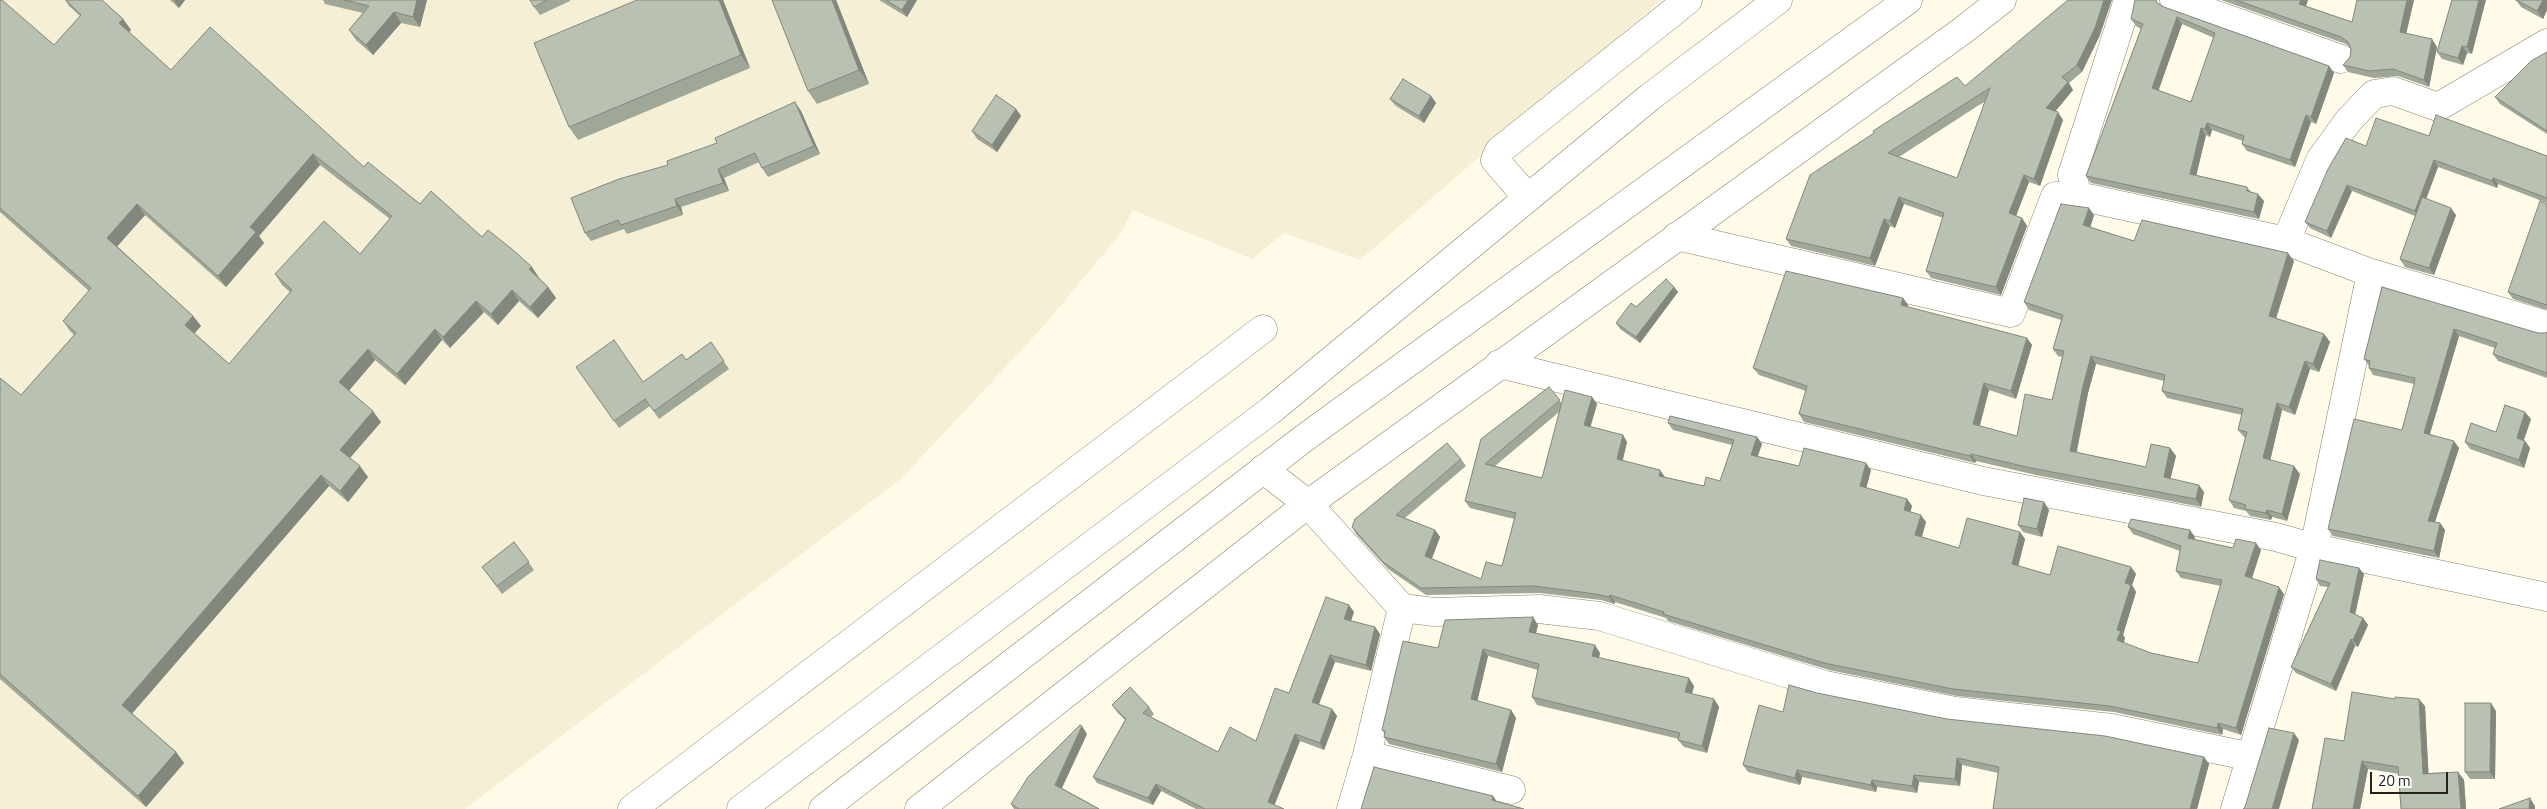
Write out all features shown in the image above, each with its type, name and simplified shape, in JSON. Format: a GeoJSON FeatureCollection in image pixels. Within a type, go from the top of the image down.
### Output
{"type":"FeatureCollection","features":[{"type":"Feature","properties":{"kind":"street"},"geometry":{"type":"LineString","coordinates":[[1528,198],[1495,160],[1499,151],[1688,0]]}},
{"type":"Feature","properties":{"kind":"street"},"geometry":{"type":"LineString","coordinates":[[742,809],[1270,411],[1650,97],[1778,0]]}},
{"type":"Feature","properties":{"kind":"street"},"geometry":{"type":"LineString","coordinates":[[823,809],[1263,469],[1908,0]]}},
{"type":"Feature","properties":{"kind":"street"},"geometry":{"type":"LineString","coordinates":[[919,809],[1308,504],[1499,364],[1962,31],[2002,0]]}},
{"type":"Feature","properties":{"kind":"street"},"geometry":{"type":"LineString","coordinates":[[2078,196],[2072,175],[2128,0]]}},
{"type":"Feature","properties":{"kind":"street"},"geometry":{"type":"LineString","coordinates":[[2174,0],[2341,58]]}},
{"type":"Feature","properties":{"kind":"street"},"geometry":{"type":"LineString","coordinates":[[2286,240],[2320,160],[2349,120],[2374,94],[2392,92],[2438,107],[2547,43]]}},
{"type":"Feature","properties":{"kind":"street"},"geometry":{"type":"LineString","coordinates":[[1677,236],[2012,313],[2055,196],[2078,196],[2286,240],[2371,273],[2547,325]]}},
{"type":"Feature","properties":{"kind":"street"},"geometry":{"type":"LineString","coordinates":[[2235,809],[2314,548],[2371,273]]}},
{"type":"Feature","properties":{"kind":"street"},"geometry":{"type":"LineString","coordinates":[[632,809],[1263,329]]}},
{"type":"Feature","properties":{"kind":"street"},"geometry":{"type":"LineString","coordinates":[[1499,364],[1983,481],[2276,537],[2314,548],[2547,597]]}},
{"type":"Feature","properties":{"kind":"street"},"geometry":{"type":"LineString","coordinates":[[1263,469],[1308,504],[1402,608],[1434,612],[1539,610],[1599,616],[1825,685],[1955,711],[2112,728],[2252,757]]}},
{"type":"Feature","properties":{"kind":"street"},"geometry":{"type":"LineString","coordinates":[[1351,809],[1367,755],[1402,608]]}},
{"type":"Feature","properties":{"kind":"street"},"geometry":{"type":"LineString","coordinates":[[1367,755],[1511,790]]}},
{"type":"Feature","properties":{"kind":"shaded area"},"geometry":{"type":"Polygon","coordinates":[[[0,0],[1661,0],[1360,260],[1284,233],[1252,259],[1133,210],[1121,233],[1042,328],[902,478],[465,809],[0,809],[0,0]]]}},
{"type":"Feature","properties":{"kind":"building"},"geometry":{"type":"Polygon","coordinates":[[[0,0],[54,45],[81,15],[66,0],[102,0],[123,19],[119,23],[171,70],[210,27],[364,167],[368,162],[420,204],[431,191],[482,237],[488,230],[513,250],[532,267],[529,269],[548,287],[530,307],[512,290],[491,314],[476,301],[443,337],[435,329],[397,374],[368,349],[339,382],[373,411],[340,450],[360,466],[340,491],[321,475],[122,705],[176,752],[138,796],[0,674],[0,378],[21,395],[76,333],[63,321],[91,288],[0,208],[0,0]],[[313,154],[250,227],[256,232],[218,276],[137,204],[107,238],[193,316],[185,325],[229,364],[292,290],[275,274],[324,221],[360,254],[392,216],[313,154]]]}},
{"type":"Feature","properties":{"kind":"building"},"geometry":{"type":"Polygon","coordinates":[[[345,0],[417,0],[413,17],[394,12],[366,45],[349,30],[369,6],[345,0]]]}},
{"type":"Feature","properties":{"kind":"building"},"geometry":{"type":"Polygon","coordinates":[[[530,0],[547,0],[534,7],[530,0]]]}},
{"type":"Feature","properties":{"kind":"building"},"geometry":{"type":"Polygon","coordinates":[[[637,0],[719,0],[741,55],[569,127],[534,43],[637,0]]]}},
{"type":"Feature","properties":{"kind":"building"},"geometry":{"type":"Polygon","coordinates":[[[772,0],[832,0],[859,70],[808,91],[772,0]]]}},
{"type":"Feature","properties":{"kind":"building"},"geometry":{"type":"Polygon","coordinates":[[[886,0],[908,0],[902,10],[886,0]]]}},
{"type":"Feature","properties":{"kind":"building"},"geometry":{"type":"Polygon","coordinates":[[[2068,0],[2104,0],[2095,28],[2077,65],[2062,77],[2068,82],[2046,108],[2058,112],[2034,179],[2024,175],[2009,213],[2022,218],[1996,287],[1926,271],[1944,213],[1899,197],[1890,221],[1884,219],[1870,258],[1786,239],[1810,175],[1874,133],[1873,131],[1957,77],[1965,86],[2068,0]],[[1990,88],[1888,153],[1957,178],[1990,88]]]}},
{"type":"Feature","properties":{"kind":"building"},"geometry":{"type":"Polygon","coordinates":[[[2135,0],[2156,0],[2157,3],[2164,7],[2329,66],[2311,117],[2306,115],[2290,160],[2242,144],[2244,136],[2207,123],[2205,129],[2201,128],[2190,174],[2247,187],[2247,191],[2258,194],[2254,212],[2086,176],[2143,24],[2131,19],[2135,0]],[[2177,17],[2152,88],[2191,102],[2215,33],[2177,17]]]}},
{"type":"Feature","properties":{"kind":"building"},"geometry":{"type":"Polygon","coordinates":[[[2236,0],[2301,0],[2299,4],[2352,22],[2357,0],[2407,0],[2400,32],[2432,39],[2424,80],[2393,69],[2369,71],[2343,65],[2350,57],[2351,49],[2348,42],[2341,37],[2236,0]]]}},
{"type":"Feature","properties":{"kind":"building"},"geometry":{"type":"Polygon","coordinates":[[[2452,0],[2479,0],[2467,47],[2462,46],[2458,58],[2437,52],[2452,0]]]}},
{"type":"Feature","properties":{"kind":"building"},"geometry":{"type":"Polygon","coordinates":[[[2516,0],[2543,0],[2537,11],[2516,0]]]}},
{"type":"Feature","properties":{"kind":"building"},"geometry":{"type":"Polygon","coordinates":[[[2547,52],[2547,131],[2495,97],[2531,61],[2547,52]]]}},
{"type":"Feature","properties":{"kind":"building"},"geometry":{"type":"Polygon","coordinates":[[[1403,79],[1431,96],[1419,116],[1390,99],[1403,79]]]}},
{"type":"Feature","properties":{"kind":"building"},"geometry":{"type":"Polygon","coordinates":[[[996,95],[1016,109],[992,145],[972,131],[996,95]]]}},
{"type":"Feature","properties":{"kind":"building"},"geometry":{"type":"Polygon","coordinates":[[[795,102],[814,146],[762,168],[755,153],[718,169],[723,183],[675,199],[677,206],[621,225],[618,220],[585,233],[571,198],[619,179],[668,165],[667,161],[717,143],[715,138],[795,102]]]}},
{"type":"Feature","properties":{"kind":"building"},"geometry":{"type":"Polygon","coordinates":[[[2436,115],[2547,156],[2547,198],[2493,178],[2492,181],[2434,160],[2415,211],[2347,185],[2327,231],[2305,222],[2328,169],[2346,138],[2366,146],[2376,118],[2429,136],[2436,115]]]}},
{"type":"Feature","properties":{"kind":"building"},"geometry":{"type":"Polygon","coordinates":[[[2422,197],[2451,208],[2429,268],[2400,259],[2422,197]]]}},
{"type":"Feature","properties":{"kind":"building"},"geometry":{"type":"Polygon","coordinates":[[[2540,201],[2547,204],[2547,305],[2508,292],[2540,201]]]}},
{"type":"Feature","properties":{"kind":"building"},"geometry":{"type":"Polygon","coordinates":[[[2061,204],[2089,208],[2083,225],[2134,241],[2142,220],[2288,253],[2269,316],[2324,334],[2313,364],[2305,361],[2289,407],[2277,403],[2263,458],[2294,466],[2282,514],[2267,510],[2266,513],[2245,509],[2246,505],[2229,500],[2247,432],[2238,430],[2243,409],[2162,391],[2165,375],[2091,356],[2070,451],[2146,467],[2151,444],[2170,448],[2164,477],[2199,485],[2196,499],[2031,468],[1971,454],[1970,456],[1799,414],[1807,386],[1753,368],[1786,271],[1903,298],[1901,305],[2027,338],[2011,391],[1984,383],[1973,424],[2017,436],[2025,394],[2052,400],[2064,351],[2053,349],[2063,315],[2024,302],[2061,204]]]}},
{"type":"Feature","properties":{"kind":"building"},"geometry":{"type":"Polygon","coordinates":[[[1666,279],[1674,287],[1636,337],[1616,323],[1631,303],[1636,307],[1666,279]]]}},
{"type":"Feature","properties":{"kind":"building"},"geometry":{"type":"Polygon","coordinates":[[[2382,287],[2538,333],[2547,332],[2547,373],[2493,354],[2497,343],[2454,329],[2424,433],[2454,441],[2428,521],[2440,523],[2434,551],[2328,529],[2354,419],[2402,430],[2414,385],[2415,378],[2369,368],[2370,361],[2364,359],[2382,287]]]}},
{"type":"Feature","properties":{"kind":"building"},"geometry":{"type":"Polygon","coordinates":[[[614,340],[643,382],[682,354],[686,360],[711,342],[724,361],[654,411],[645,399],[614,421],[576,367],[614,340]]]}},
{"type":"Feature","properties":{"kind":"building"},"geometry":{"type":"Polygon","coordinates":[[[1549,387],[1560,400],[1485,464],[1542,478],[1565,390],[1592,397],[1584,425],[1623,435],[1617,459],[1660,470],[1659,476],[1704,486],[1706,477],[1720,481],[1734,440],[1668,423],[1670,416],[1757,437],[1751,455],[1799,466],[1804,448],[1866,463],[1860,486],[1907,499],[1904,510],[1921,515],[1915,535],[1959,548],[1967,518],[2020,532],[2012,564],[2050,575],[2058,546],[2131,567],[2125,583],[2131,585],[2117,630],[2121,631],[2117,640],[2151,653],[2198,663],[2222,580],[2176,571],[2181,546],[2128,527],[2131,519],[2190,530],[2188,538],[2233,548],[2236,539],[2256,543],[2245,576],[2279,587],[2236,728],[2218,723],[2217,728],[2109,706],[1953,689],[1824,663],[1663,614],[1664,612],[1610,595],[1609,597],[1534,586],[1421,588],[1383,562],[1352,527],[1355,519],[1447,443],[1461,459],[1396,515],[1435,530],[1425,556],[1481,579],[1486,562],[1502,566],[1516,513],[1465,501],[1481,439],[1549,387]]]}},
{"type":"Feature","properties":{"kind":"building"},"geometry":{"type":"Polygon","coordinates":[[[2505,405],[2525,412],[2517,438],[2525,441],[2519,460],[2465,442],[2471,423],[2496,432],[2505,405]]]}},
{"type":"Feature","properties":{"kind":"building"},"geometry":{"type":"Polygon","coordinates":[[[2024,498],[2044,502],[2037,529],[2018,525],[2024,498]]]}},
{"type":"Feature","properties":{"kind":"building"},"geometry":{"type":"Polygon","coordinates":[[[514,542],[529,562],[497,586],[482,567],[514,542]]]}},
{"type":"Feature","properties":{"kind":"building"},"geometry":{"type":"Polygon","coordinates":[[[2320,560],[2359,568],[2350,612],[2363,618],[2353,640],[2351,639],[2331,684],[2291,667],[2330,583],[2316,579],[2320,560]]]}},
{"type":"Feature","properties":{"kind":"building"},"geometry":{"type":"Polygon","coordinates":[[[1326,597],[1349,605],[1344,619],[1375,627],[1366,665],[1330,655],[1312,702],[1332,709],[1320,743],[1295,734],[1268,802],[1284,809],[1205,809],[1156,784],[1148,798],[1093,777],[1126,719],[1112,705],[1130,687],[1149,707],[1143,713],[1218,752],[1230,727],[1256,741],[1275,688],[1289,693],[1326,597]]]}},
{"type":"Feature","properties":{"kind":"building"},"geometry":{"type":"Polygon","coordinates":[[[1533,617],[1529,632],[1595,645],[1592,656],[1689,678],[1685,692],[1714,699],[1702,746],[1678,740],[1680,733],[1532,697],[1539,664],[1483,649],[1471,699],[1511,710],[1496,764],[1384,737],[1385,731],[1382,730],[1403,641],[1438,648],[1445,620],[1533,617]]]}},
{"type":"Feature","properties":{"kind":"building"},"geometry":{"type":"Polygon","coordinates":[[[1789,685],[1817,693],[1947,719],[2105,736],[2204,757],[2190,809],[1993,809],[1999,767],[1957,758],[1955,779],[1914,775],[1912,786],[1872,780],[1871,785],[1797,770],[1795,778],[1743,765],[1759,705],[1783,712],[1789,685]]]}},
{"type":"Feature","properties":{"kind":"building"},"geometry":{"type":"Polygon","coordinates":[[[2352,692],[2395,699],[2395,697],[2419,699],[2423,774],[2458,772],[2461,809],[2401,809],[2398,767],[2362,761],[2353,809],[2312,809],[2325,738],[2344,741],[2352,692]]]}},
{"type":"Feature","properties":{"kind":"building"},"geometry":{"type":"Polygon","coordinates":[[[2465,703],[2491,703],[2490,772],[2465,772],[2465,703]]]}},
{"type":"Feature","properties":{"kind":"building"},"geometry":{"type":"Polygon","coordinates":[[[1080,725],[1082,726],[1055,785],[1099,809],[1019,809],[1011,804],[1028,777],[1080,725]]]}},
{"type":"Feature","properties":{"kind":"building"},"geometry":{"type":"Polygon","coordinates":[[[2269,728],[2294,733],[2272,809],[2243,809],[2245,807],[2269,728]]]}},
{"type":"Feature","properties":{"kind":"building"},"geometry":{"type":"Polygon","coordinates":[[[1374,767],[1493,796],[1492,800],[1524,809],[1361,809],[1374,767]]]}},
{"type":"Feature","properties":{"kind":"building"},"geometry":{"type":"Polygon","coordinates":[[[2530,798],[2529,809],[2499,809],[2530,798]]]}}]}
